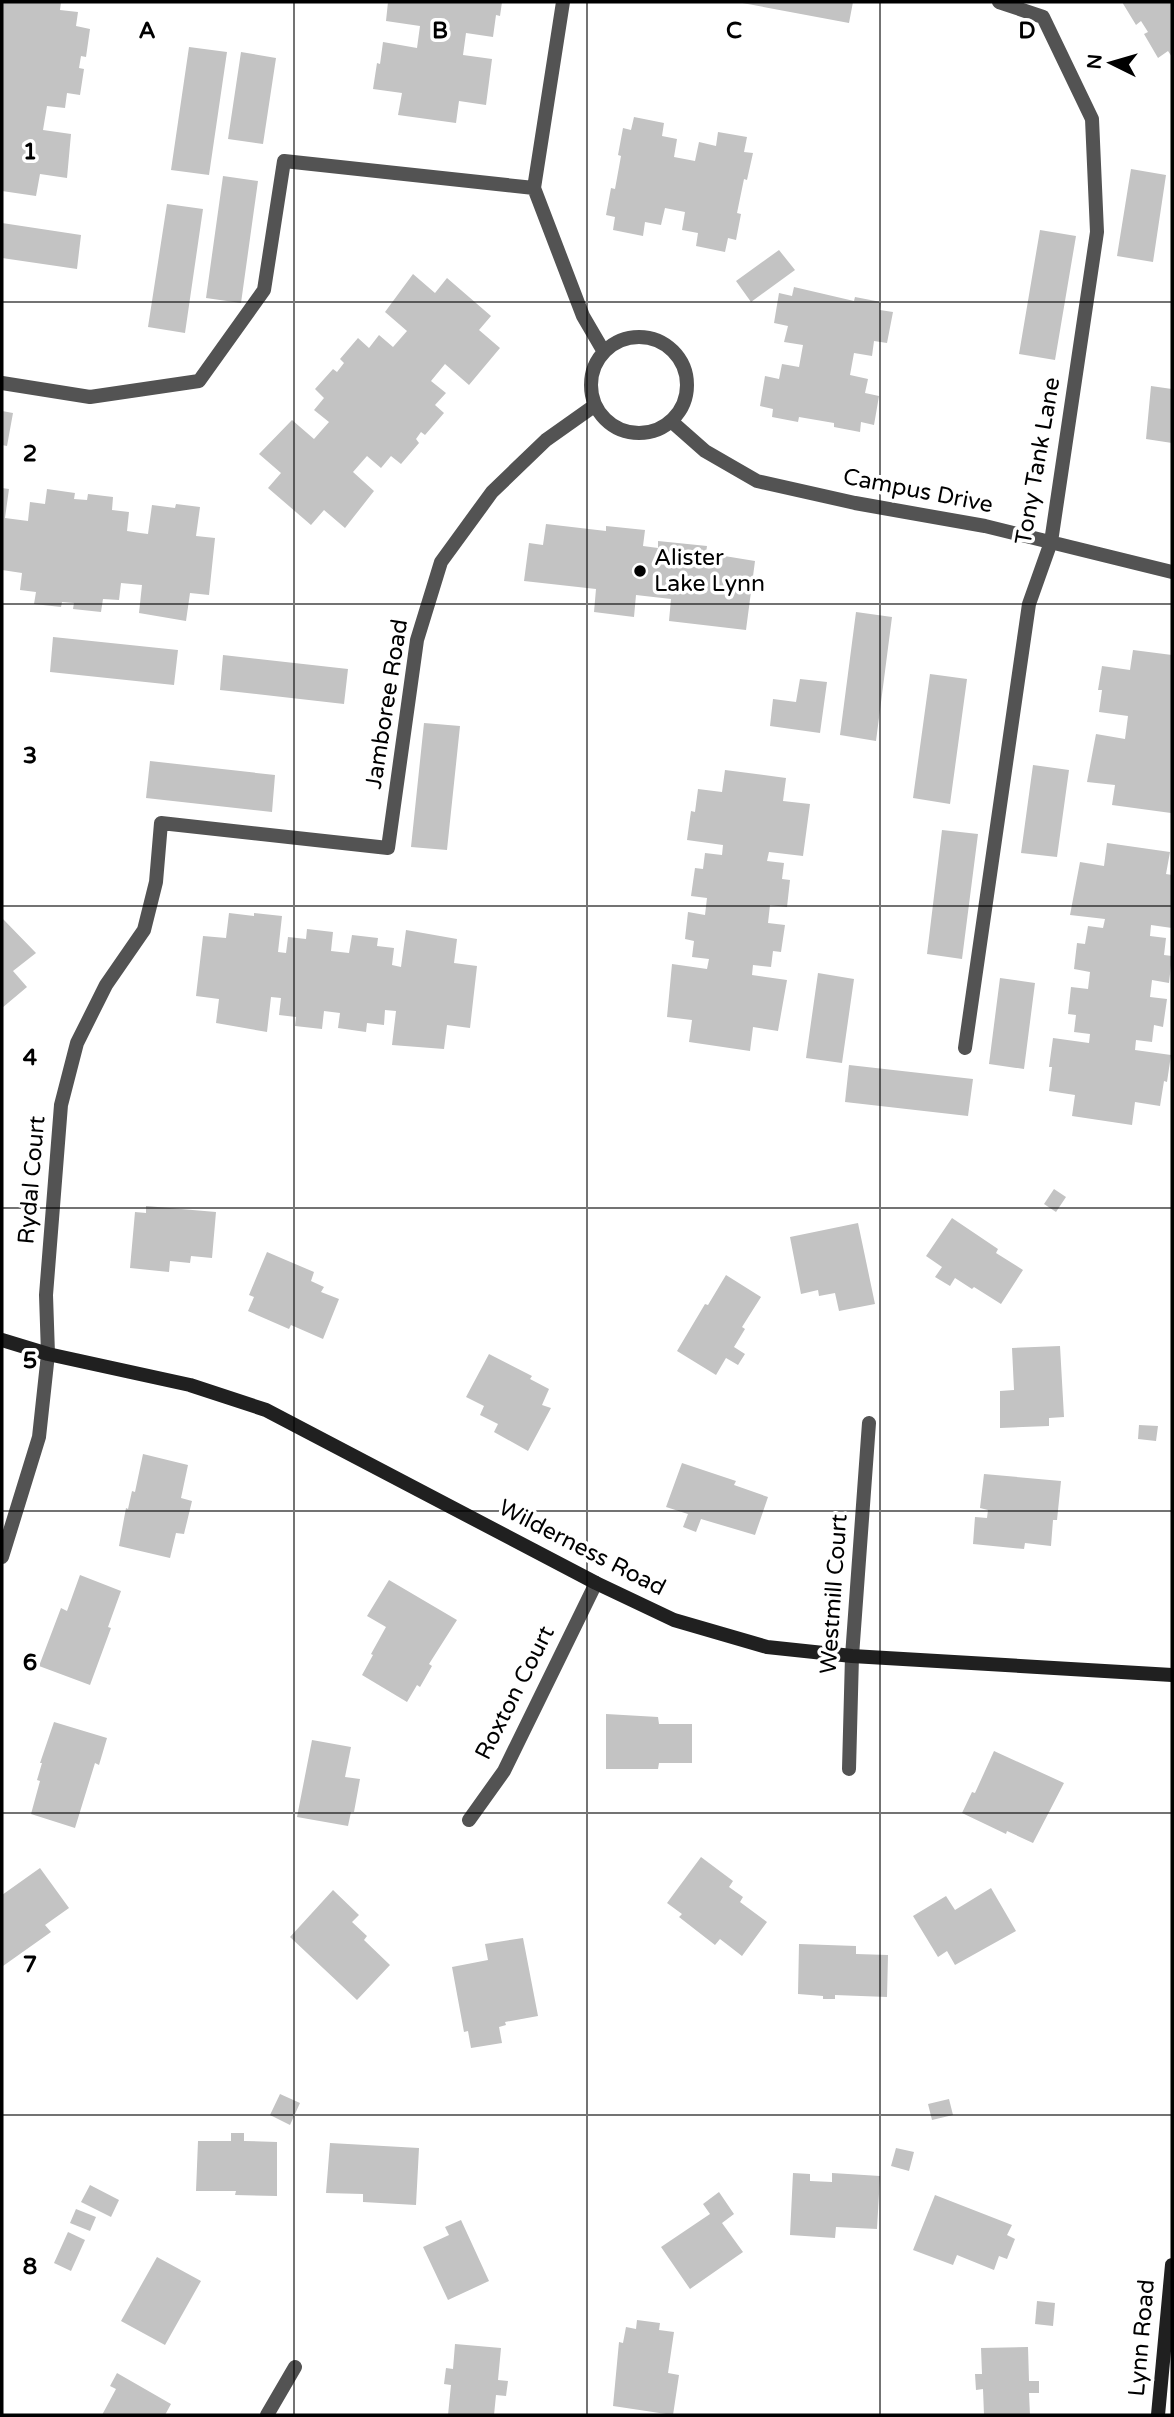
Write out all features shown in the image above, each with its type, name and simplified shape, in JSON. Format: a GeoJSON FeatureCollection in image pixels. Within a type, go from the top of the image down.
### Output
{"type":"FeatureCollection","features":[{"type":"Feature","properties":{"kind":"street"},"geometry":{"type":"LineString","coordinates":[[563,2],[534,188],[583,317],[604,352]]}},
{"type":"Feature","properties":{"kind":"street","name":"Tony Tank Lane"},"geometry":{"type":"LineString","coordinates":[[965,1048],[1029,604],[1051,542],[1097,232],[1092,119],[1043,17],[999,2]]}},
{"type":"Feature","properties":{"kind":"street"},"geometry":{"type":"LineString","coordinates":[[2,383],[90,397],[200,381],[264,290],[284,161],[534,188]]}},
{"type":"Feature","properties":{"kind":"street"},"geometry":{"type":"LineString","coordinates":[[635,337],[661,342],[671,348],[684,369],[687,386],[685,399],[671,421],[657,430],[635,433],[619,429],[594,406],[591,393],[592,376],[595,365],[604,352],[619,341],[635,337]]}},
{"type":"Feature","properties":{"kind":"street","name":"Jamboree Road"},"geometry":{"type":"LineString","coordinates":[[162,823],[387,848],[417,640],[441,562],[492,492],[546,440],[594,406]]}},
{"type":"Feature","properties":{"kind":"street","name":"Campus Drive"},"geometry":{"type":"LineString","coordinates":[[671,421],[705,451],[757,481],[855,503],[985,526],[1172,572]]}},
{"type":"Feature","properties":{"kind":"street","name":"Rydal Court"},"geometry":{"type":"LineString","coordinates":[[2,1557],[39,1437],[48,1354],[46,1295],[61,1105],[77,1042],[106,985],[144,930],[156,882],[162,823]]}},
{"type":"Feature","properties":{"kind":"street","name":"Wilderness Road"},"geometry":{"type":"LineString","coordinates":[[2,1340],[48,1354],[190,1385],[266,1410],[596,1583],[674,1620],[767,1647],[852,1656],[1172,1675]]}},
{"type":"Feature","properties":{"kind":"street","name":"Westmill Court"},"geometry":{"type":"LineString","coordinates":[[849,1769],[852,1656],[869,1423]]}},
{"type":"Feature","properties":{"kind":"street","name":"Roxton Court"},"geometry":{"type":"LineString","coordinates":[[469,1820],[504,1771],[596,1583]]}},
{"type":"Feature","properties":{"kind":"street","name":"Lynn Road"},"geometry":{"type":"LineString","coordinates":[[1158,2415],[1172,2265]]}},
{"type":"Feature","properties":{"kind":"street"},"geometry":{"type":"LineString","coordinates":[[267,2415],[295,2367]]}},
{"type":"Feature","properties":{"kind":"building"},"geometry":{"type":"Polygon","coordinates":[[[2,2],[61,2],[60,10],[78,12],[76,26],[90,29],[86,57],[81,56],[79,68],[84,69],[80,95],[67,93],[65,108],[47,106],[43,130],[71,134],[67,178],[40,174],[36,196],[2,191],[2,2]]]}},
{"type":"Feature","properties":{"kind":"building"},"geometry":{"type":"Polygon","coordinates":[[[388,2],[502,2],[500,16],[496,15],[493,37],[466,33],[463,55],[492,59],[486,105],[459,101],[456,123],[398,115],[402,93],[373,89],[383,42],[417,48],[420,26],[386,21],[388,2]]]}},
{"type":"Feature","properties":{"kind":"building"},"geometry":{"type":"Polygon","coordinates":[[[737,2],[853,2],[849,23],[737,2]]]}},
{"type":"Feature","properties":{"kind":"building"},"geometry":{"type":"Polygon","coordinates":[[[1122,2],[1172,2],[1172,57],[1168,51],[1158,58],[1144,34],[1148,32],[1141,21],[1136,25],[1122,2]]]}},
{"type":"Feature","properties":{"kind":"building"},"geometry":{"type":"Polygon","coordinates":[[[189,47],[227,52],[209,175],[171,170],[189,47]]]}},
{"type":"Feature","properties":{"kind":"building"},"geometry":{"type":"Polygon","coordinates":[[[241,52],[276,58],[263,144],[228,139],[241,52]]]}},
{"type":"Feature","properties":{"kind":"building"},"geometry":{"type":"Polygon","coordinates":[[[634,117],[664,123],[662,136],[677,139],[674,157],[695,161],[699,142],[716,146],[718,132],[747,137],[744,152],[753,153],[737,213],[741,214],[736,240],[728,238],[725,252],[696,246],[698,233],[682,230],[685,212],[665,208],[661,225],[645,222],[643,236],[613,230],[615,217],[606,215],[611,188],[615,189],[623,128],[631,130],[634,117]]]}},
{"type":"Feature","properties":{"kind":"building"},"geometry":{"type":"Polygon","coordinates":[[[1131,169],[1166,175],[1153,262],[1117,256],[1131,169]]]}},
{"type":"Feature","properties":{"kind":"building"},"geometry":{"type":"Polygon","coordinates":[[[223,176],[258,181],[241,303],[206,298],[223,176]]]}},
{"type":"Feature","properties":{"kind":"building"},"geometry":{"type":"Polygon","coordinates":[[[167,204],[203,209],[185,333],[148,327],[167,204]]]}},
{"type":"Feature","properties":{"kind":"building"},"geometry":{"type":"Polygon","coordinates":[[[2,223],[81,235],[77,269],[2,258],[2,223]]]}},
{"type":"Feature","properties":{"kind":"building"},"geometry":{"type":"Polygon","coordinates":[[[1040,230],[1076,236],[1055,360],[1019,354],[1040,230]]]}},
{"type":"Feature","properties":{"kind":"building"},"geometry":{"type":"Polygon","coordinates":[[[779,250],[795,270],[751,302],[736,281],[779,250]]]}},
{"type":"Feature","properties":{"kind":"building"},"geometry":{"type":"Polygon","coordinates":[[[413,274],[435,293],[447,278],[491,316],[479,330],[500,348],[469,385],[445,364],[431,381],[446,393],[435,405],[444,413],[425,435],[421,432],[416,439],[419,443],[401,464],[391,456],[381,468],[367,456],[353,472],[374,491],[345,528],[324,510],[311,525],[268,488],[281,473],[259,454],[292,420],[314,439],[329,422],[314,410],[324,398],[315,389],[333,369],[337,372],[344,363],[340,359],[358,338],[369,348],[379,335],[393,347],[407,331],[385,312],[413,274]]]}},
{"type":"Feature","properties":{"kind":"building"},"geometry":{"type":"Polygon","coordinates":[[[794,287],[854,301],[855,297],[881,302],[880,310],[893,312],[887,343],[874,341],[872,356],[854,353],[850,375],[868,379],[865,393],[879,396],[874,425],[861,422],[860,432],[834,427],[834,423],[799,417],[798,422],[772,417],[773,409],[760,406],[765,376],[779,379],[782,364],[799,367],[803,345],[784,342],[788,326],[774,323],[779,293],[792,296],[794,287]]]}},
{"type":"Feature","properties":{"kind":"building"},"geometry":{"type":"Polygon","coordinates":[[[1151,386],[1172,389],[1172,443],[1146,439],[1151,386]]]}},
{"type":"Feature","properties":{"kind":"building"},"geometry":{"type":"Polygon","coordinates":[[[2,411],[13,413],[7,446],[2,445],[2,411]]]}},
{"type":"Feature","properties":{"kind":"building"},"geometry":{"type":"Polygon","coordinates":[[[2,488],[9,489],[5,518],[28,521],[30,502],[45,504],[47,489],[75,493],[74,499],[87,500],[88,494],[113,497],[112,510],[129,512],[127,531],[148,534],[152,505],[200,507],[196,536],[215,538],[209,595],[190,593],[186,621],[139,613],[142,585],[121,583],[119,600],[103,599],[101,612],[73,609],[74,603],[62,602],[61,607],[34,604],[36,592],[20,590],[22,573],[2,570],[2,488]]]}},
{"type":"Feature","properties":{"kind":"building","name":"Alister Lake Lynn"},"geometry":{"type":"Polygon","coordinates":[[[546,524],[606,531],[606,526],[645,530],[643,546],[658,548],[658,541],[707,546],[706,553],[755,561],[746,630],[669,621],[671,599],[636,595],[634,617],[594,612],[596,589],[524,581],[529,543],[543,545],[546,524]]]}},
{"type":"Feature","properties":{"kind":"building"},"geometry":{"type":"Polygon","coordinates":[[[856,612],[892,617],[876,741],[840,735],[856,612]]]}},
{"type":"Feature","properties":{"kind":"building"},"geometry":{"type":"Polygon","coordinates":[[[53,637],[178,650],[174,685],[50,672],[53,637]]]}},
{"type":"Feature","properties":{"kind":"building"},"geometry":{"type":"Polygon","coordinates":[[[1133,650],[1172,655],[1171,813],[1112,805],[1115,785],[1087,782],[1096,734],[1125,739],[1128,716],[1099,712],[1102,690],[1098,690],[1102,666],[1130,670],[1133,650]]]}},
{"type":"Feature","properties":{"kind":"building"},"geometry":{"type":"Polygon","coordinates":[[[223,655],[348,669],[344,704],[220,690],[223,655]]]}},
{"type":"Feature","properties":{"kind":"building"},"geometry":{"type":"Polygon","coordinates":[[[930,674],[967,679],[950,804],[913,798],[930,674]]]}},
{"type":"Feature","properties":{"kind":"building"},"geometry":{"type":"Polygon","coordinates":[[[800,679],[827,682],[820,733],[770,726],[773,699],[796,702],[800,679]]]}},
{"type":"Feature","properties":{"kind":"building"},"geometry":{"type":"Polygon","coordinates":[[[424,723],[460,726],[447,850],[411,847],[424,723]]]}},
{"type":"Feature","properties":{"kind":"building"},"geometry":{"type":"Polygon","coordinates":[[[150,761],[275,775],[272,812],[146,798],[150,761]]]}},
{"type":"Feature","properties":{"kind":"building"},"geometry":{"type":"Polygon","coordinates":[[[1033,765],[1069,770],[1057,857],[1021,853],[1033,765]]]}},
{"type":"Feature","properties":{"kind":"building"},"geometry":{"type":"Polygon","coordinates":[[[725,770],[786,778],[783,801],[810,804],[803,856],[769,852],[767,861],[784,863],[782,879],[790,880],[787,907],[770,905],[768,923],[785,925],[781,952],[773,951],[771,967],[753,965],[752,975],[787,980],[778,1031],[753,1027],[750,1051],[689,1042],[692,1020],[667,1017],[672,964],[707,969],[709,959],[692,957],[694,941],[685,939],[688,912],[705,915],[707,898],[691,896],[695,868],[703,869],[705,853],[722,855],[723,845],[687,840],[691,811],[695,812],[698,789],[722,792],[725,770]]]}},
{"type":"Feature","properties":{"kind":"building"},"geometry":{"type":"Polygon","coordinates":[[[942,830],[978,834],[962,959],[927,954],[942,830]]]}},
{"type":"Feature","properties":{"kind":"building"},"geometry":{"type":"Polygon","coordinates":[[[1107,843],[1170,852],[1166,874],[1172,875],[1172,928],[1151,925],[1150,936],[1166,938],[1164,955],[1172,956],[1169,983],[1152,980],[1150,997],[1167,999],[1163,1027],[1154,1025],[1152,1042],[1136,1040],[1135,1050],[1171,1055],[1160,1106],[1135,1102],[1132,1125],[1072,1116],[1075,1095],[1049,1091],[1053,1038],[1089,1043],[1090,1034],[1074,1032],[1076,1015],[1068,1014],[1071,987],[1088,989],[1090,972],[1074,969],[1077,943],[1085,944],[1088,926],[1103,928],[1105,919],[1070,915],[1080,862],[1104,866],[1107,843]]]}},
{"type":"Feature","properties":{"kind":"building"},"geometry":{"type":"Polygon","coordinates":[[[229,913],[282,916],[278,952],[286,953],[288,937],[306,939],[307,929],[333,932],[331,951],[349,953],[352,935],[378,938],[377,946],[394,948],[392,965],[401,967],[406,930],[457,939],[454,963],[477,966],[470,1028],[447,1025],[444,1049],[392,1045],[396,1011],[385,1010],[384,1025],[367,1023],[366,1032],[338,1028],[340,1013],[324,1011],[322,1029],[295,1026],[296,1017],[279,1015],[281,998],[271,997],[267,1032],[216,1023],[219,999],[196,996],[203,936],[226,938],[229,913]]]}},
{"type":"Feature","properties":{"kind":"building"},"geometry":{"type":"Polygon","coordinates":[[[3,919],[36,953],[13,971],[27,987],[2,1008],[3,919]]]}},
{"type":"Feature","properties":{"kind":"building"},"geometry":{"type":"Polygon","coordinates":[[[818,973],[854,979],[842,1063],[806,1058],[818,973]]]}},
{"type":"Feature","properties":{"kind":"building"},"geometry":{"type":"Polygon","coordinates":[[[1000,978],[1035,983],[1024,1069],[989,1064],[1000,978]]]}},
{"type":"Feature","properties":{"kind":"building"},"geometry":{"type":"Polygon","coordinates":[[[849,1065],[973,1079],[968,1116],[845,1102],[849,1065]]]}},
{"type":"Feature","properties":{"kind":"building"},"geometry":{"type":"Polygon","coordinates":[[[1054,1189],[1066,1197],[1056,1212],[1044,1204],[1054,1189]]]}},
{"type":"Feature","properties":{"kind":"building"},"geometry":{"type":"Polygon","coordinates":[[[146,1206],[216,1212],[212,1258],[191,1256],[190,1263],[170,1261],[169,1272],[130,1268],[135,1212],[146,1213],[146,1206]]]}},
{"type":"Feature","properties":{"kind":"building"},"geometry":{"type":"Polygon","coordinates":[[[952,1218],[998,1249],[996,1253],[1023,1270],[1001,1304],[955,1278],[950,1286],[935,1277],[942,1267],[926,1256],[952,1218]]]}},
{"type":"Feature","properties":{"kind":"building"},"geometry":{"type":"Polygon","coordinates":[[[858,1223],[875,1304],[839,1311],[835,1293],[819,1296],[818,1290],[801,1294],[790,1237],[858,1223]]]}},
{"type":"Feature","properties":{"kind":"building"},"geometry":{"type":"Polygon","coordinates":[[[267,1252],[314,1272],[311,1281],[324,1287],[321,1292],[339,1299],[323,1339],[291,1325],[289,1329],[248,1311],[254,1297],[249,1295],[267,1252]]]}},
{"type":"Feature","properties":{"kind":"building"},"geometry":{"type":"Polygon","coordinates":[[[726,1275],[761,1297],[742,1327],[745,1329],[734,1347],[745,1354],[738,1365],[726,1358],[716,1375],[677,1351],[726,1275]]]}},
{"type":"Feature","properties":{"kind":"building"},"geometry":{"type":"Polygon","coordinates":[[[1060,1346],[1064,1417],[1049,1418],[1049,1426],[1000,1428],[1000,1391],[1014,1390],[1012,1348],[1060,1346]]]}},
{"type":"Feature","properties":{"kind":"building"},"geometry":{"type":"Polygon","coordinates":[[[489,1354],[532,1376],[530,1379],[549,1389],[542,1405],[551,1408],[528,1451],[494,1432],[498,1424],[480,1415],[484,1406],[466,1397],[489,1354]]]}},
{"type":"Feature","properties":{"kind":"building"},"geometry":{"type":"Polygon","coordinates":[[[1139,1425],[1158,1426],[1156,1441],[1138,1439],[1139,1425]]]}},
{"type":"Feature","properties":{"kind":"building"},"geometry":{"type":"Polygon","coordinates":[[[143,1454],[188,1465],[181,1498],[192,1501],[184,1534],[176,1533],[170,1558],[119,1546],[126,1508],[128,1509],[132,1491],[135,1492],[143,1454]]]}},
{"type":"Feature","properties":{"kind":"building"},"geometry":{"type":"Polygon","coordinates":[[[682,1463],[736,1481],[734,1485],[768,1497],[755,1535],[701,1519],[696,1532],[683,1527],[688,1514],[666,1507],[682,1463]]]}},
{"type":"Feature","properties":{"kind":"building"},"geometry":{"type":"Polygon","coordinates":[[[984,1474],[1061,1481],[1051,1546],[1025,1543],[1024,1549],[973,1544],[975,1517],[987,1518],[988,1510],[980,1508],[984,1474]]]}},
{"type":"Feature","properties":{"kind":"building"},"geometry":{"type":"Polygon","coordinates":[[[80,1575],[121,1591],[90,1685],[39,1666],[61,1608],[67,1611],[80,1575]]]}},
{"type":"Feature","properties":{"kind":"building"},"geometry":{"type":"Polygon","coordinates":[[[389,1580],[457,1620],[429,1664],[432,1666],[420,1687],[417,1685],[407,1702],[362,1675],[386,1627],[367,1616],[389,1580]]]}},
{"type":"Feature","properties":{"kind":"building"},"geometry":{"type":"Polygon","coordinates":[[[606,1714],[658,1717],[659,1724],[692,1724],[692,1763],[659,1763],[658,1769],[606,1769],[606,1714]]]}},
{"type":"Feature","properties":{"kind":"building"},"geometry":{"type":"Polygon","coordinates":[[[54,1722],[107,1738],[99,1765],[95,1763],[75,1828],[31,1814],[40,1781],[37,1780],[40,1763],[54,1722]]]}},
{"type":"Feature","properties":{"kind":"building"},"geometry":{"type":"Polygon","coordinates":[[[312,1740],[351,1747],[345,1777],[360,1779],[354,1812],[351,1812],[348,1826],[297,1817],[312,1740]]]}},
{"type":"Feature","properties":{"kind":"building"},"geometry":{"type":"Polygon","coordinates":[[[994,1751],[1064,1783],[1033,1843],[1007,1831],[1006,1834],[962,1813],[972,1792],[975,1793],[994,1751]]]}},
{"type":"Feature","properties":{"kind":"building"},"geometry":{"type":"Polygon","coordinates":[[[701,1857],[733,1881],[729,1887],[743,1897],[740,1902],[767,1922],[742,1956],[720,1939],[715,1945],[679,1917],[682,1914],[667,1903],[701,1857]]]}},
{"type":"Feature","properties":{"kind":"building"},"geometry":{"type":"Polygon","coordinates":[[[40,1868],[69,1908],[45,1925],[51,1932],[3,1966],[2,1895],[40,1868]]]}},
{"type":"Feature","properties":{"kind":"building"},"geometry":{"type":"Polygon","coordinates":[[[991,1888],[1016,1931],[955,1965],[947,1951],[938,1957],[913,1916],[946,1896],[955,1910],[991,1888]]]}},
{"type":"Feature","properties":{"kind":"building"},"geometry":{"type":"Polygon","coordinates":[[[333,1890],[359,1915],[352,1922],[367,1936],[364,1940],[390,1965],[357,2000],[290,1937],[333,1890]]]}},
{"type":"Feature","properties":{"kind":"building"},"geometry":{"type":"Polygon","coordinates":[[[523,1938],[538,2016],[505,2022],[506,2025],[499,2027],[502,2043],[471,2048],[468,2031],[464,2032],[452,1967],[488,1960],[485,1944],[523,1938]]]}},
{"type":"Feature","properties":{"kind":"building"},"geometry":{"type":"Polygon","coordinates":[[[799,1944],[856,1946],[856,1954],[888,1955],[887,1997],[835,1995],[835,1999],[823,1999],[823,1996],[798,1994],[799,1944]]]}},
{"type":"Feature","properties":{"kind":"building"},"geometry":{"type":"Polygon","coordinates":[[[280,2094],[300,2103],[290,2125],[270,2115],[280,2094]]]}},
{"type":"Feature","properties":{"kind":"building"},"geometry":{"type":"Polygon","coordinates":[[[949,2099],[953,2115],[932,2120],[928,2104],[949,2099]]]}},
{"type":"Feature","properties":{"kind":"building"},"geometry":{"type":"Polygon","coordinates":[[[231,2133],[244,2133],[244,2141],[277,2142],[277,2196],[235,2195],[236,2191],[196,2191],[198,2141],[231,2141],[231,2133]]]}},
{"type":"Feature","properties":{"kind":"building"},"geometry":{"type":"Polygon","coordinates":[[[330,2143],[419,2148],[416,2205],[363,2202],[363,2194],[326,2193],[330,2143]]]}},
{"type":"Feature","properties":{"kind":"building"},"geometry":{"type":"Polygon","coordinates":[[[896,2148],[914,2152],[909,2171],[891,2166],[896,2148]]]}},
{"type":"Feature","properties":{"kind":"building"},"geometry":{"type":"Polygon","coordinates":[[[793,2173],[810,2174],[810,2181],[832,2182],[832,2173],[880,2176],[877,2229],[836,2227],[835,2238],[790,2235],[793,2173]]]}},
{"type":"Feature","properties":{"kind":"building"},"geometry":{"type":"Polygon","coordinates":[[[90,2185],[119,2200],[111,2217],[81,2202],[90,2185]]]}},
{"type":"Feature","properties":{"kind":"building"},"geometry":{"type":"Polygon","coordinates":[[[719,2192],[734,2214],[722,2223],[743,2252],[690,2289],[661,2247],[710,2214],[703,2204],[719,2192]]]}},
{"type":"Feature","properties":{"kind":"building"},"geometry":{"type":"Polygon","coordinates":[[[935,2195],[1012,2225],[1007,2235],[1015,2239],[1007,2259],[999,2256],[994,2270],[957,2255],[953,2265],[913,2250],[935,2195]]]}},
{"type":"Feature","properties":{"kind":"building"},"geometry":{"type":"Polygon","coordinates":[[[76,2209],[96,2217],[90,2231],[70,2223],[76,2209]]]}},
{"type":"Feature","properties":{"kind":"building"},"geometry":{"type":"Polygon","coordinates":[[[461,2220],[489,2281],[448,2300],[423,2247],[449,2235],[445,2227],[461,2220]]]}},
{"type":"Feature","properties":{"kind":"building"},"geometry":{"type":"Polygon","coordinates":[[[68,2232],[85,2240],[71,2271],[54,2263],[68,2232]]]}},
{"type":"Feature","properties":{"kind":"building"},"geometry":{"type":"Polygon","coordinates":[[[157,2257],[201,2281],[165,2345],[121,2321],[157,2257]]]}},
{"type":"Feature","properties":{"kind":"building"},"geometry":{"type":"Polygon","coordinates":[[[1037,2301],[1055,2303],[1053,2326],[1035,2324],[1037,2301]]]}},
{"type":"Feature","properties":{"kind":"building"},"geometry":{"type":"Polygon","coordinates":[[[637,2320],[660,2323],[659,2330],[674,2332],[668,2373],[679,2375],[673,2415],[613,2406],[619,2342],[623,2343],[626,2327],[636,2329],[637,2320]]]}},
{"type":"Feature","properties":{"kind":"building"},"geometry":{"type":"Polygon","coordinates":[[[455,2344],[501,2348],[498,2380],[508,2381],[506,2396],[496,2395],[494,2415],[448,2415],[451,2385],[444,2384],[446,2368],[453,2369],[455,2344]]]}},
{"type":"Feature","properties":{"kind":"building"},"geometry":{"type":"Polygon","coordinates":[[[1028,2347],[1029,2381],[1039,2381],[1039,2393],[1029,2393],[1030,2415],[984,2415],[983,2389],[976,2390],[975,2374],[982,2374],[981,2348],[1028,2347]]]}},
{"type":"Feature","properties":{"kind":"building"},"geometry":{"type":"Polygon","coordinates":[[[117,2373],[171,2404],[165,2415],[102,2415],[116,2389],[110,2386],[117,2373]]]}},
{"type":"Feature","properties":{"kind":"place","name":"Alister Lake Lynn"},"geometry":{"type":"Point","coordinates":[640,571]}}]}
